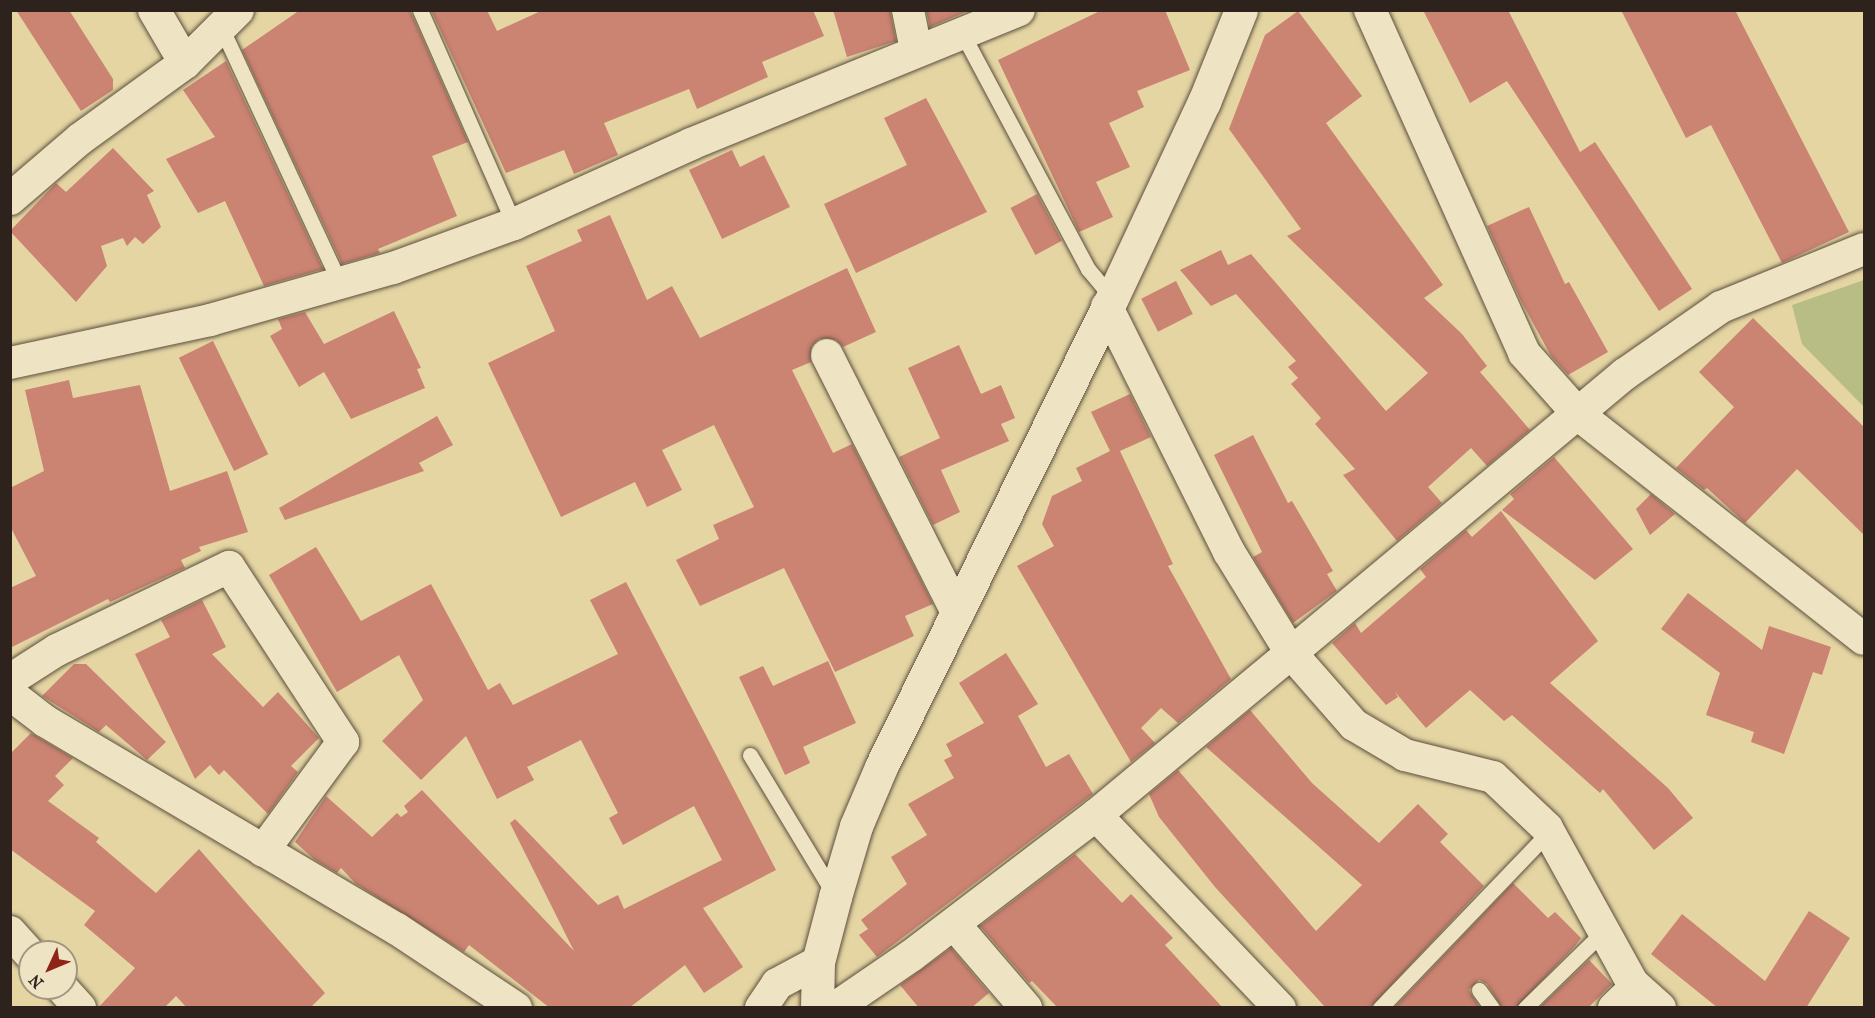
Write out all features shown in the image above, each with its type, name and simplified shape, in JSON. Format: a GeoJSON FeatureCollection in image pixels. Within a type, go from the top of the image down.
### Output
{"type":"FeatureCollection","features":[{"type":"Feature","properties":{"kind":"street"},"geometry":{"type":"LineString","coordinates":[[154,10],[185,63]]}},
{"type":"Feature","properties":{"kind":"street"},"geometry":{"type":"LineString","coordinates":[[908,10],[916,50]]}},
{"type":"Feature","properties":{"kind":"street"},"geometry":{"type":"LineString","coordinates":[[10,363],[341,286],[514,224],[916,50],[1019,10]]}},
{"type":"Feature","properties":{"kind":"street"},"geometry":{"type":"LineString","coordinates":[[817,1008],[818,962],[835,897],[856,826],[881,767],[1110,303],[1204,102],[1241,10]]}},
{"type":"Feature","properties":{"kind":"street"},"geometry":{"type":"LineString","coordinates":[[1370,10],[1524,353],[1579,415],[1864,639]]}},
{"type":"Feature","properties":{"kind":"street"},"geometry":{"type":"LineString","coordinates":[[10,200],[80,139],[185,63],[230,19]]}},
{"type":"Feature","properties":{"kind":"street"},"geometry":{"type":"LineString","coordinates":[[835,1008],[954,924],[1096,815],[1291,654],[1528,451],[1579,415],[1625,374],[1721,307],[1864,249]]}},
{"type":"Feature","properties":{"kind":"street"},"geometry":{"type":"LineString","coordinates":[[1110,303],[1229,552],[1291,654],[1354,725],[1406,755],[1493,777],[1549,832],[1603,932],[1625,997],[1660,1008]]}},
{"type":"Feature","properties":{"kind":"street"},"geometry":{"type":"LineString","coordinates":[[827,355],[958,614]]}},
{"type":"Feature","properties":{"kind":"street"},"geometry":{"type":"LineString","coordinates":[[10,680],[57,650],[229,567],[343,742],[263,851]]}},
{"type":"Feature","properties":{"kind":"street"},"geometry":{"type":"LineString","coordinates":[[10,694],[45,721],[397,929],[516,1008]]}},
{"type":"Feature","properties":{"kind":"street"},"geometry":{"type":"LineString","coordinates":[[1096,815],[1280,1008]]}},
{"type":"Feature","properties":{"kind":"street"},"geometry":{"type":"LineString","coordinates":[[954,924],[1026,1008]]}},
{"type":"Feature","properties":{"kind":"street"},"geometry":{"type":"LineString","coordinates":[[761,1008],[777,984],[818,962]]}},
{"type":"Feature","properties":{"kind":"lane"},"geometry":{"type":"LineString","coordinates":[[420,10],[514,224]]}},
{"type":"Feature","properties":{"kind":"lane"},"geometry":{"type":"LineString","coordinates":[[230,19],[341,286]]}},
{"type":"Feature","properties":{"kind":"lane"},"geometry":{"type":"LineString","coordinates":[[962,33],[1088,270],[1110,303]]}},
{"type":"Feature","properties":{"kind":"lane"},"geometry":{"type":"LineString","coordinates":[[750,755],[835,897]]}},
{"type":"Feature","properties":{"kind":"lane"},"geometry":{"type":"LineString","coordinates":[[1380,1008],[1549,832]]}},
{"type":"Feature","properties":{"kind":"lane"},"geometry":{"type":"LineString","coordinates":[[1525,1008],[1603,932]]}},
{"type":"Feature","properties":{"kind":"lane"},"geometry":{"type":"LineString","coordinates":[[1479,990],[1492,1008]]}},
{"type":"Feature","properties":{"kind":"green space"},"geometry":{"type":"Polygon","coordinates":[[[1864,280],[1864,407],[1802,344],[1792,305],[1864,280]]]}},
{"type":"Feature","properties":{"kind":"building"},"geometry":{"type":"Polygon","coordinates":[[[16,10],[69,10],[113,79],[113,90],[81,111],[16,10]]]}},
{"type":"Feature","properties":{"kind":"building"},"geometry":{"type":"Polygon","coordinates":[[[300,10],[410,10],[468,142],[432,156],[457,216],[378,249],[380,253],[342,264],[242,50],[300,10]]]}},
{"type":"Feature","properties":{"kind":"building"},"geometry":{"type":"Polygon","coordinates":[[[431,10],[487,10],[497,31],[543,10],[813,10],[824,36],[762,62],[768,77],[697,109],[689,89],[604,123],[618,155],[574,174],[564,150],[506,173],[431,10]]]}},
{"type":"Feature","properties":{"kind":"building"},"geometry":{"type":"Polygon","coordinates":[[[833,10],[890,10],[896,41],[847,57],[833,10]]]}},
{"type":"Feature","properties":{"kind":"building"},"geometry":{"type":"Polygon","coordinates":[[[926,10],[970,10],[930,27],[926,10]]]}},
{"type":"Feature","properties":{"kind":"building"},"geometry":{"type":"Polygon","coordinates":[[[1102,10],[1165,10],[1190,70],[1137,91],[1144,107],[1109,123],[1130,167],[1096,182],[1113,217],[1079,232],[998,60],[1102,10]]]}},
{"type":"Feature","properties":{"kind":"building"},"geometry":{"type":"Polygon","coordinates":[[[1423,10],[1508,10],[1580,152],[1595,142],[1692,289],[1659,311],[1507,81],[1470,103],[1423,10]]]}},
{"type":"Feature","properties":{"kind":"building"},"geometry":{"type":"Polygon","coordinates":[[[1621,10],[1735,10],[1849,232],[1782,263],[1711,125],[1686,138],[1621,10]]]}},
{"type":"Feature","properties":{"kind":"building"},"geometry":{"type":"Polygon","coordinates":[[[1298,11],[1362,96],[1326,123],[1443,285],[1424,298],[1462,334],[1487,366],[1480,372],[1530,430],[1487,466],[1471,448],[1428,487],[1442,503],[1397,541],[1343,475],[1355,469],[1315,424],[1321,418],[1291,384],[1298,378],[1288,367],[1296,361],[1236,294],[1211,306],[1180,270],[1221,250],[1228,265],[1251,254],[1386,411],[1428,373],[1287,236],[1301,229],[1229,129],[1265,35],[1298,11]]]}},
{"type":"Feature","properties":{"kind":"building"},"geometry":{"type":"Polygon","coordinates":[[[226,61],[323,269],[264,286],[225,201],[198,213],[166,159],[215,137],[183,90],[226,61]]]}},
{"type":"Feature","properties":{"kind":"building"},"geometry":{"type":"Polygon","coordinates":[[[926,98],[987,212],[856,273],[824,204],[907,165],[884,118],[926,98]]]}},
{"type":"Feature","properties":{"kind":"building"},"geometry":{"type":"Polygon","coordinates":[[[113,148],[154,191],[147,195],[161,227],[143,244],[135,237],[127,246],[123,238],[101,246],[107,266],[76,302],[10,231],[56,183],[66,192],[113,148]]]}},
{"type":"Feature","properties":{"kind":"building"},"geometry":{"type":"Polygon","coordinates":[[[732,150],[740,167],[764,155],[790,207],[722,239],[689,170],[732,150]]]}},
{"type":"Feature","properties":{"kind":"building"},"geometry":{"type":"Polygon","coordinates":[[[1037,194],[1062,241],[1035,255],[1011,208],[1037,194]]]}},
{"type":"Feature","properties":{"kind":"building"},"geometry":{"type":"Polygon","coordinates":[[[1529,207],[1565,284],[1569,282],[1608,352],[1568,375],[1551,356],[1521,301],[1487,226],[1529,207]]]}},
{"type":"Feature","properties":{"kind":"building"},"geometry":{"type":"Polygon","coordinates":[[[610,215],[647,300],[672,286],[700,338],[847,268],[876,332],[843,347],[836,340],[819,339],[812,346],[811,362],[792,370],[833,453],[852,444],[933,604],[905,616],[914,636],[835,672],[784,568],[700,606],[676,560],[719,539],[713,525],[754,507],[714,425],[662,450],[682,490],[647,507],[635,482],[561,517],[488,363],[555,331],[526,266],[582,241],[577,230],[610,215]]]}},
{"type":"Feature","properties":{"kind":"building"},"geometry":{"type":"Polygon","coordinates":[[[1176,281],[1193,314],[1158,332],[1141,299],[1176,281]]]}},
{"type":"Feature","properties":{"kind":"building"},"geometry":{"type":"Polygon","coordinates":[[[394,311],[421,368],[417,369],[425,388],[351,419],[324,372],[299,387],[270,336],[282,329],[278,319],[305,312],[324,344],[394,311]]]}},
{"type":"Feature","properties":{"kind":"building"},"geometry":{"type":"Polygon","coordinates":[[[1753,318],[1864,427],[1864,535],[1797,469],[1745,523],[1707,488],[1704,490],[1676,468],[1734,407],[1699,372],[1753,318]]]}},
{"type":"Feature","properties":{"kind":"building"},"geometry":{"type":"Polygon","coordinates":[[[213,341],[268,454],[234,471],[179,358],[213,341]]]}},
{"type":"Feature","properties":{"kind":"building"},"geometry":{"type":"Polygon","coordinates":[[[959,345],[981,394],[1001,385],[1015,418],[1001,424],[1009,441],[941,470],[960,512],[933,525],[899,457],[940,438],[908,368],[959,345]]]}},
{"type":"Feature","properties":{"kind":"building"},"geometry":{"type":"Polygon","coordinates":[[[69,380],[73,398],[140,385],[170,491],[227,471],[248,532],[199,547],[201,551],[181,560],[185,568],[110,602],[108,599],[10,648],[10,588],[36,576],[10,526],[10,488],[44,471],[25,390],[69,380]]]}},
{"type":"Feature","properties":{"kind":"building"},"geometry":{"type":"Polygon","coordinates":[[[1130,394],[1151,437],[1120,451],[1173,564],[1168,566],[1231,679],[1178,723],[1161,708],[1141,728],[1155,743],[1131,762],[1017,566],[1054,546],[1042,524],[1052,496],[1082,481],[1076,468],[1110,451],[1091,412],[1130,394]]]}},
{"type":"Feature","properties":{"kind":"building"},"geometry":{"type":"Polygon","coordinates":[[[437,416],[453,445],[419,463],[424,471],[285,520],[279,508],[437,416]]]}},
{"type":"Feature","properties":{"kind":"building"},"geometry":{"type":"Polygon","coordinates":[[[1253,435],[1288,503],[1292,501],[1333,571],[1327,574],[1337,591],[1293,623],[1253,557],[1262,552],[1214,455],[1253,435]]]}},
{"type":"Feature","properties":{"kind":"building"},"geometry":{"type":"Polygon","coordinates":[[[1554,457],[1633,549],[1595,580],[1502,510],[1514,499],[1510,494],[1554,457]]]}},
{"type":"Feature","properties":{"kind":"building"},"geometry":{"type":"Polygon","coordinates":[[[1651,494],[1675,514],[1650,535],[1636,509],[1651,494]]]}},
{"type":"Feature","properties":{"kind":"building"},"geometry":{"type":"Polygon","coordinates":[[[1501,511],[1598,641],[1550,683],[1668,788],[1693,818],[1654,850],[1603,789],[1600,793],[1512,715],[1504,721],[1470,690],[1426,728],[1395,692],[1398,697],[1386,705],[1332,643],[1355,623],[1361,633],[1426,577],[1420,569],[1466,530],[1472,537],[1501,511]]]}},
{"type":"Feature","properties":{"kind":"building"},"geometry":{"type":"Polygon","coordinates":[[[316,547],[361,621],[431,584],[488,690],[500,683],[513,705],[618,654],[590,600],[626,582],[776,870],[703,908],[743,967],[704,993],[685,965],[629,1008],[550,1008],[469,945],[464,952],[356,884],[341,868],[337,873],[315,860],[295,842],[326,796],[372,837],[397,813],[401,817],[408,812],[404,806],[422,790],[574,951],[510,823],[515,819],[598,905],[618,895],[624,909],[722,860],[694,806],[623,845],[609,818],[618,813],[581,740],[527,767],[534,780],[497,799],[466,736],[421,780],[382,741],[423,700],[399,655],[337,692],[269,575],[316,547]]]}},
{"type":"Feature","properties":{"kind":"building"},"geometry":{"type":"Polygon","coordinates":[[[1688,593],[1762,650],[1769,626],[1831,647],[1822,675],[1813,672],[1784,754],[1751,742],[1754,732],[1706,715],[1720,673],[1661,629],[1688,593]]]}},
{"type":"Feature","properties":{"kind":"building"},"geometry":{"type":"Polygon","coordinates":[[[202,600],[226,647],[212,654],[263,707],[278,692],[319,738],[291,766],[298,772],[268,814],[224,770],[219,775],[210,765],[195,779],[135,654],[170,637],[161,620],[202,600]]]}},
{"type":"Feature","properties":{"kind":"building"},"geometry":{"type":"Polygon","coordinates":[[[1006,653],[1038,704],[1018,716],[1046,767],[1069,754],[1093,794],[877,957],[859,935],[868,929],[861,920],[907,884],[891,857],[927,835],[908,804],[954,778],[944,760],[952,756],[946,744],[984,723],[959,683],[1006,653]]]}},
{"type":"Feature","properties":{"kind":"building"},"geometry":{"type":"Polygon","coordinates":[[[828,661],[856,723],[803,747],[810,763],[785,775],[739,677],[763,666],[773,686],[828,661]]]}},
{"type":"Feature","properties":{"kind":"building"},"geometry":{"type":"Polygon","coordinates":[[[74,664],[86,664],[166,742],[147,760],[106,725],[99,732],[42,696],[74,664]]]}},
{"type":"Feature","properties":{"kind":"building"},"geometry":{"type":"Polygon","coordinates":[[[1250,710],[1312,783],[1379,843],[1418,804],[1448,834],[1440,842],[1484,886],[1370,1008],[1326,1008],[1215,887],[1159,817],[1149,794],[1178,770],[1316,931],[1362,885],[1206,747],[1250,710]]]}},
{"type":"Feature","properties":{"kind":"building"},"geometry":{"type":"Polygon","coordinates":[[[31,733],[73,758],[55,776],[64,785],[48,801],[99,838],[96,842],[156,893],[199,849],[325,993],[310,1008],[187,1008],[176,996],[164,1008],[98,1008],[135,968],[84,925],[95,911],[10,849],[10,754],[31,733]]]}},
{"type":"Feature","properties":{"kind":"building"},"geometry":{"type":"Polygon","coordinates":[[[1075,854],[1122,903],[1131,894],[1173,938],[1165,945],[1223,1008],[1058,1008],[1032,981],[1029,983],[980,926],[1075,854]]]}},
{"type":"Feature","properties":{"kind":"building"},"geometry":{"type":"Polygon","coordinates":[[[1513,883],[1548,918],[1555,912],[1581,938],[1516,1008],[1502,1008],[1487,984],[1479,980],[1469,990],[1480,1008],[1394,1008],[1513,883]]]}},
{"type":"Feature","properties":{"kind":"building"},"geometry":{"type":"Polygon","coordinates":[[[1809,911],[1850,938],[1806,1008],[1718,1008],[1651,954],[1682,914],[1765,981],[1809,911]]]}},
{"type":"Feature","properties":{"kind":"building"},"geometry":{"type":"Polygon","coordinates":[[[951,948],[989,993],[971,1008],[919,1008],[900,985],[951,948]]]}},
{"type":"Feature","properties":{"kind":"building"},"geometry":{"type":"Polygon","coordinates":[[[1589,960],[1612,984],[1588,1008],[1539,1008],[1589,960]]]}}]}
